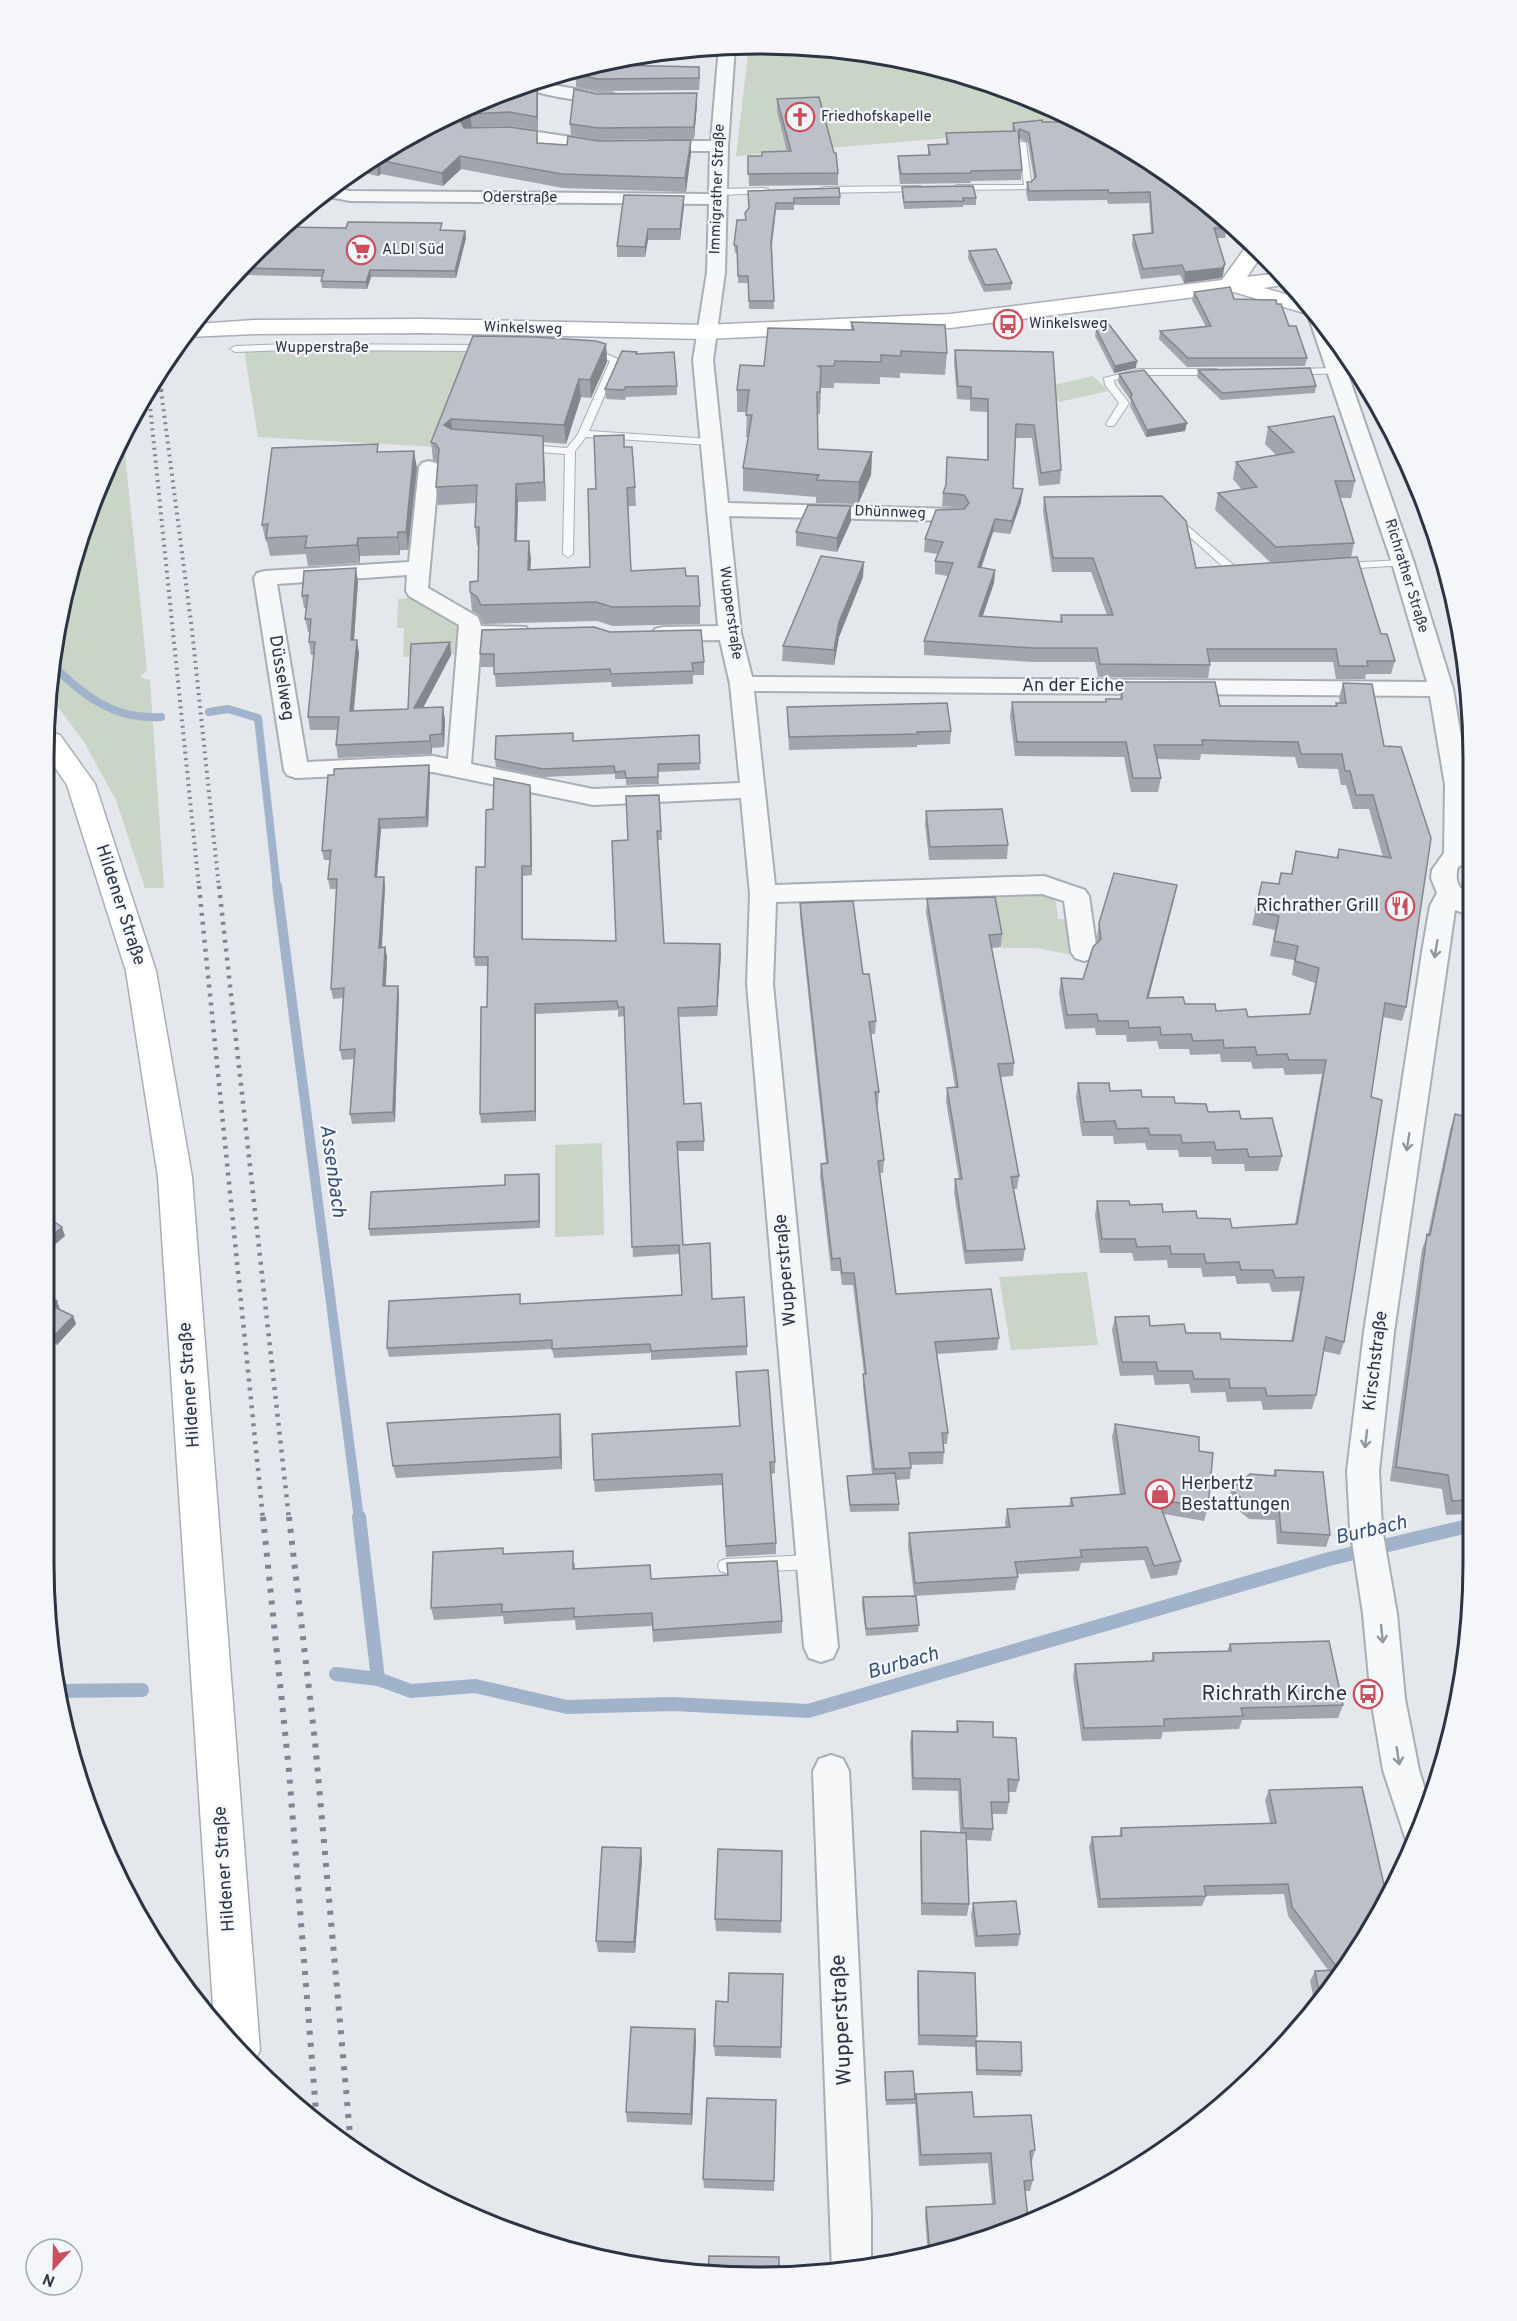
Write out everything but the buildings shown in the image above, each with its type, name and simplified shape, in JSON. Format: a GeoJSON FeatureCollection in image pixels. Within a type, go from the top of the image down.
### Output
{"type":"FeatureCollection","features":[{"type":"Feature","properties":{"kind":"main road"},"geometry":{"type":"LineString","coordinates":[[1252,255],[1230,285],[1296,303]]}},
{"type":"Feature","properties":{"kind":"main road","name":"Winkelsweg"},"geometry":{"type":"LineString","coordinates":[[200,330],[254,327],[423,326],[705,332],[961,320],[1275,280]]}},
{"type":"Feature","properties":{"kind":"main road","name":"Hildener Straße"},"geometry":{"type":"LineString","coordinates":[[54,747],[81,784],[141,970],[175,1177],[237,2036]]}},
{"type":"Feature","properties":{"kind":"street","name":"Immigrather Straße"},"geometry":{"type":"LineString","coordinates":[[705,332],[716,272],[719,195],[717,97],[725,55]]}},
{"type":"Feature","properties":{"kind":"street"},"geometry":{"type":"LineString","coordinates":[[543,88],[598,98],[632,98]]}},
{"type":"Feature","properties":{"kind":"street"},"geometry":{"type":"LineString","coordinates":[[482,134],[510,133],[579,145],[719,146]]}},
{"type":"Feature","properties":{"kind":"street","name":"Oderstraße"},"geometry":{"type":"LineString","coordinates":[[338,194],[350,196],[719,195]]}},
{"type":"Feature","properties":{"kind":"street","name":"Wupperstraße"},"geometry":{"type":"LineString","coordinates":[[705,332],[703,360],[717,509],[730,633],[742,684],[763,894],[760,984],[821,1647]]}},
{"type":"Feature","properties":{"kind":"street","name":"Richrather Straße"},"geometry":{"type":"LineString","coordinates":[[1329,347],[1402,563],[1441,688],[1463,789]]}},
{"type":"Feature","properties":{"kind":"street"},"geometry":{"type":"LineString","coordinates":[[429,467],[417,591],[470,622],[459,769]]}},
{"type":"Feature","properties":{"kind":"street","name":"Dhünnweg"},"geometry":{"type":"LineString","coordinates":[[717,509],[955,515]]}},
{"type":"Feature","properties":{"kind":"street","name":"Düsselweg"},"geometry":{"type":"LineString","coordinates":[[420,568],[265,578],[296,770],[434,764],[593,797],[751,790]]}},
{"type":"Feature","properties":{"kind":"street"},"geometry":{"type":"LineString","coordinates":[[470,633],[539,632]]}},
{"type":"Feature","properties":{"kind":"street"},"geometry":{"type":"LineString","coordinates":[[646,634],[730,633]]}},
{"type":"Feature","properties":{"kind":"street","name":"An der Eiche"},"geometry":{"type":"LineString","coordinates":[[742,684],[1441,688]]}},
{"type":"Feature","properties":{"kind":"street"},"geometry":{"type":"LineString","coordinates":[[1460,899],[1443,878],[1445,864],[1463,853]]}},
{"type":"Feature","properties":{"kind":"street"},"geometry":{"type":"LineString","coordinates":[[763,894],[1044,885],[1076,896],[1084,952]]}},
{"type":"Feature","properties":{"kind":"street","name":"Kirschstraße"},"geometry":{"type":"LineString","coordinates":[[1415,1816],[1401,1770],[1389,1699],[1366,1528],[1363,1471],[1379,1332],[1436,946],[1443,906],[1460,899]]}},
{"type":"Feature","properties":{"kind":"street","name":"Wupperstraße"},"geometry":{"type":"LineString","coordinates":[[831,1771],[851,2214],[851,2261]]}},
{"type":"Feature","properties":{"kind":"lane"},"geometry":{"type":"LineString","coordinates":[[945,188],[1029,187],[1022,143]]}},
{"type":"Feature","properties":{"kind":"lane"},"geometry":{"type":"LineString","coordinates":[[814,190],[933,188]]}},
{"type":"Feature","properties":{"kind":"lane"},"geometry":{"type":"LineString","coordinates":[[719,195],[778,191]]}},
{"type":"Feature","properties":{"kind":"lane","name":"Wupperstraße"},"geometry":{"type":"LineString","coordinates":[[235,349],[494,348]]}},
{"type":"Feature","properties":{"kind":"lane"},"geometry":{"type":"LineString","coordinates":[[568,554],[570,451],[583,434],[615,360],[589,350],[578,350]]}},
{"type":"Feature","properties":{"kind":"lane"},"geometry":{"type":"LineString","coordinates":[[1279,372],[1338,371]]}},
{"type":"Feature","properties":{"kind":"lane"},"geometry":{"type":"LineString","coordinates":[[1112,424],[1124,403],[1110,385],[1109,378],[1140,372],[1233,372]]}},
{"type":"Feature","properties":{"kind":"lane"},"geometry":{"type":"LineString","coordinates":[[583,434],[711,442]]}},
{"type":"Feature","properties":{"kind":"lane"},"geometry":{"type":"LineString","coordinates":[[511,447],[570,451]]}},
{"type":"Feature","properties":{"kind":"lane"},"geometry":{"type":"LineString","coordinates":[[1175,517],[1234,571],[1257,570]]}},
{"type":"Feature","properties":{"kind":"lane"},"geometry":{"type":"LineString","coordinates":[[1335,566],[1402,563]]}},
{"type":"Feature","properties":{"kind":"lane"},"geometry":{"type":"LineString","coordinates":[[726,1566],[813,1562]]}},
{"type":"Feature","properties":{"kind":"green space"},"geometry":{"type":"Polygon","coordinates":[[[748,54],[850,60],[941,78],[985,91],[1071,127],[736,156],[748,54]]]}},
{"type":"Feature","properties":{"kind":"green space"},"geometry":{"type":"Polygon","coordinates":[[[475,348],[437,447],[258,437],[244,349],[475,348]]]}},
{"type":"Feature","properties":{"kind":"green space"},"geometry":{"type":"Polygon","coordinates":[[[1093,376],[1108,391],[1059,402],[1045,387],[1093,376]]]}},
{"type":"Feature","properties":{"kind":"green space"},"geometry":{"type":"Polygon","coordinates":[[[125,452],[147,670],[140,677],[150,680],[164,888],[145,888],[116,800],[84,742],[57,705],[60,667],[78,576],[91,532],[125,452]]]}},
{"type":"Feature","properties":{"kind":"green space"},"geometry":{"type":"Polygon","coordinates":[[[410,598],[457,624],[457,654],[403,657],[404,628],[397,628],[398,599],[410,598]]]}},
{"type":"Feature","properties":{"kind":"green space"},"geometry":{"type":"Polygon","coordinates":[[[993,892],[1049,894],[1056,903],[1058,919],[1070,919],[1077,956],[1036,948],[1002,948],[993,892]]]}},
{"type":"Feature","properties":{"kind":"green space"},"geometry":{"type":"Polygon","coordinates":[[[602,1143],[604,1235],[555,1237],[555,1145],[602,1143]]]}},
{"type":"Feature","properties":{"kind":"green space"},"geometry":{"type":"Polygon","coordinates":[[[1087,1272],[1098,1345],[1011,1350],[999,1277],[1087,1272]]]}},
{"type":"Feature","properties":{"kind":"waterway","name":"Assenbach"},"geometry":{"type":"LineString","coordinates":[[60,671],[87,695],[113,710],[144,717],[161,717]]}},
{"type":"Feature","properties":{"kind":"waterway","name":"Assenbach"},"geometry":{"type":"LineString","coordinates":[[209,712],[228,709],[258,718],[277,888]]}},
{"type":"Feature","properties":{"kind":"waterway","name":"Assenbach"},"geometry":{"type":"LineString","coordinates":[[277,886],[359,1519]]}},
{"type":"Feature","properties":{"kind":"waterway","name":"Assenbach"},"geometry":{"type":"LineString","coordinates":[[359,1517],[378,1679]]}},
{"type":"Feature","properties":{"kind":"waterway","name":"Burbach"},"geometry":{"type":"LineString","coordinates":[[378,1679],[411,1691],[475,1686],[567,1707],[673,1704],[808,1711],[1329,1559],[1463,1527]]}},
{"type":"Feature","properties":{"kind":"waterway","name":"Burbach"},"geometry":{"type":"LineString","coordinates":[[336,1674],[378,1679]]}},
{"type":"Feature","properties":{"kind":"waterway","name":"Burbach"},"geometry":{"type":"LineString","coordinates":[[66,1691],[142,1690]]}},
{"type":"Feature","properties":{"kind":"railway"},"geometry":{"type":"LineString","coordinates":[[161,385],[162,391]]}},
{"type":"Feature","properties":{"kind":"railway"},"geometry":{"type":"LineString","coordinates":[[161,390],[192,630],[219,888]]}},
{"type":"Feature","properties":{"kind":"railway"},"geometry":{"type":"LineString","coordinates":[[150,403],[199,888]]}},
{"type":"Feature","properties":{"kind":"railway"},"geometry":{"type":"LineString","coordinates":[[199,886],[263,1519]]}},
{"type":"Feature","properties":{"kind":"railway"},"geometry":{"type":"LineString","coordinates":[[219,886],[289,1519]]}},
{"type":"Feature","properties":{"kind":"railway"},"geometry":{"type":"LineString","coordinates":[[263,1517],[289,1771],[316,2110]]}},
{"type":"Feature","properties":{"kind":"railway"},"geometry":{"type":"LineString","coordinates":[[289,1517],[315,1741],[350,2136]]}},
{"type":"Feature","properties":{"kind":"place","name":"Friedhofskapelle"},"geometry":{"type":"Point","coordinates":[800,117]}},
{"type":"Feature","properties":{"kind":"place","name":"ALDI Süd"},"geometry":{"type":"Point","coordinates":[361,250]}},
{"type":"Feature","properties":{"kind":"place","name":"Winkelsweg"},"geometry":{"type":"Point","coordinates":[1008,324]}},
{"type":"Feature","properties":{"kind":"place","name":"Richrather Grill"},"geometry":{"type":"Point","coordinates":[1400,906]}},
{"type":"Feature","properties":{"kind":"place","name":"Herbertz Bestattungen"},"geometry":{"type":"Point","coordinates":[1160,1494]}},
{"type":"Feature","properties":{"kind":"place","name":"Richrath Kirche"},"geometry":{"type":"Point","coordinates":[1368,1694]}}]}
